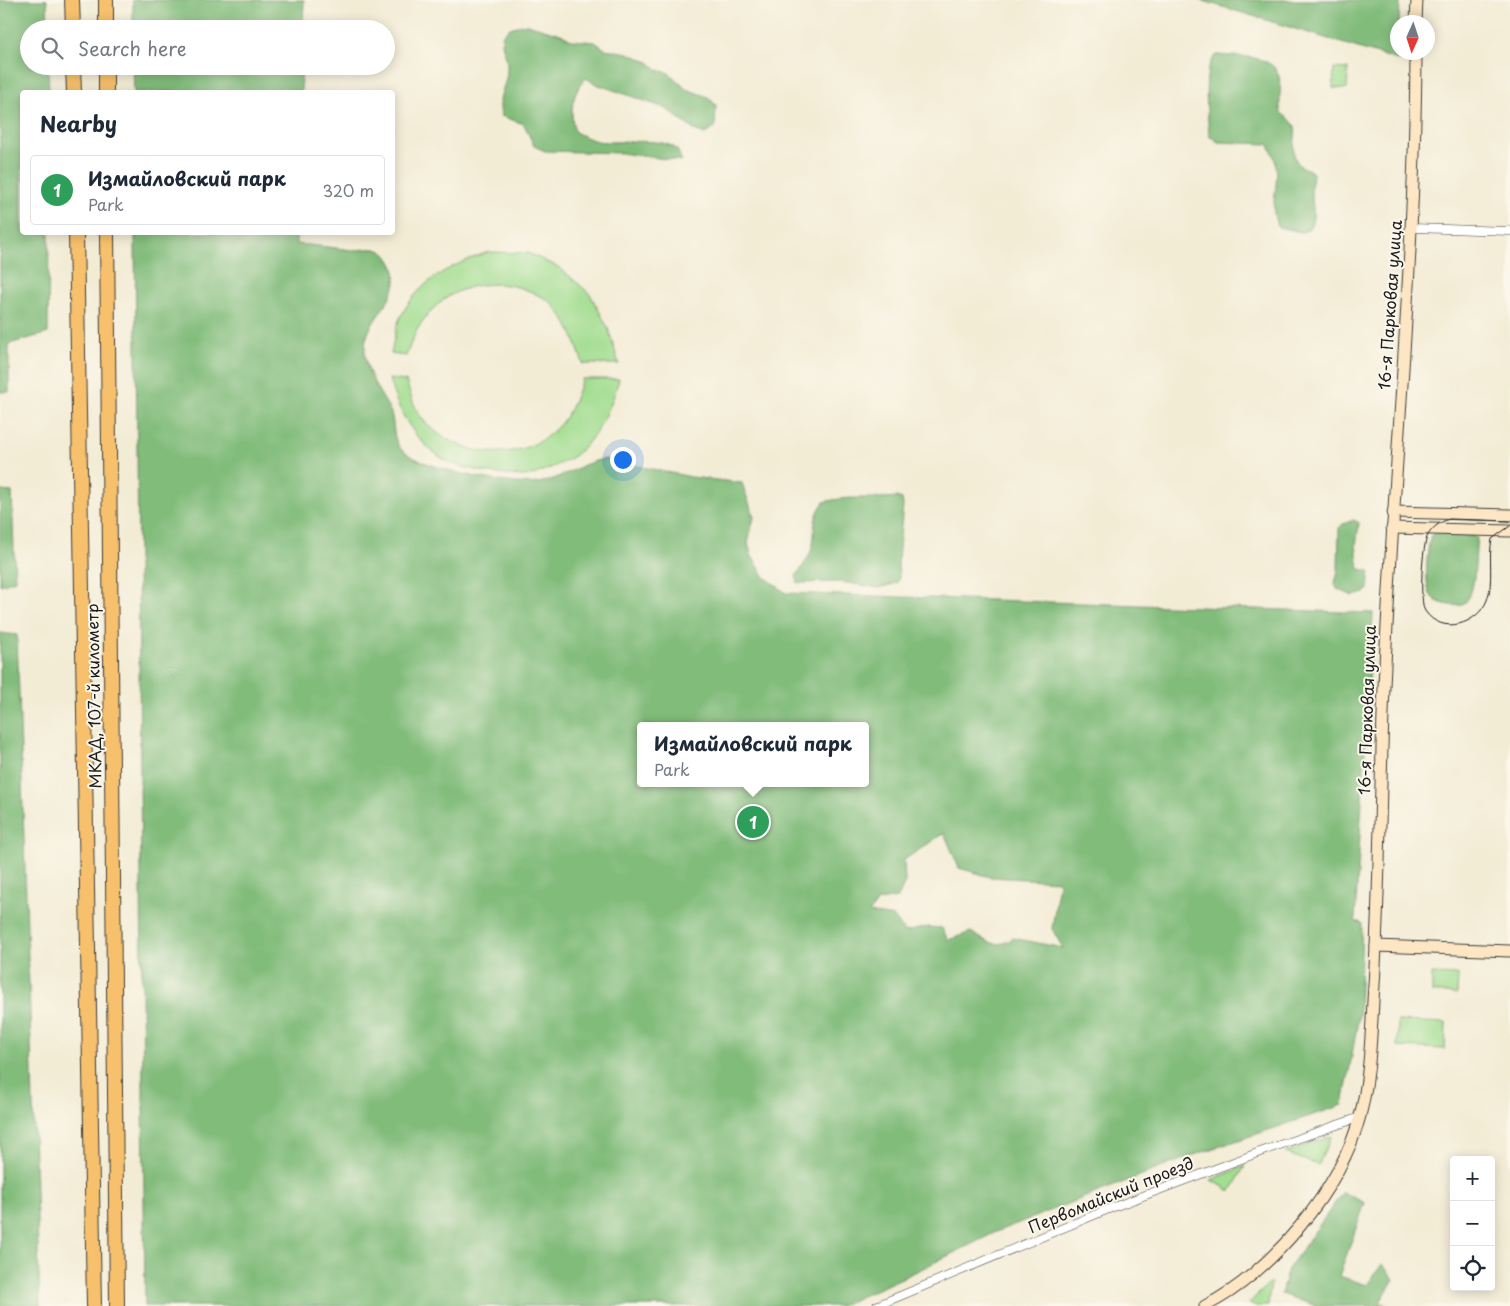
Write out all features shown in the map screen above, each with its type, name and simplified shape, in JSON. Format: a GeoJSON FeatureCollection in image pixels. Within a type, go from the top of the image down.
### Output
{"type":"FeatureCollection","features":[{"type":"Feature","properties":{"kind":"highway"},"geometry":{"type":"LineString","coordinates":[[72,0],[73,20]]}},
{"type":"Feature","properties":{"kind":"highway"},"geometry":{"type":"LineString","coordinates":[[106,0],[106,20]]}},
{"type":"Feature","properties":{"kind":"highway"},"geometry":{"type":"LineString","coordinates":[[74,75],[74,90]]}},
{"type":"Feature","properties":{"kind":"highway"},"geometry":{"type":"LineString","coordinates":[[106,75],[106,90]]}},
{"type":"Feature","properties":{"kind":"highway","name":"МКАД, 107-й километр"},"geometry":{"type":"LineString","coordinates":[[76,235],[94,1306]]}},
{"type":"Feature","properties":{"kind":"highway","name":"МКАД, 107-й километр"},"geometry":{"type":"LineString","coordinates":[[107,235],[117,1306]]}},
{"type":"Feature","properties":{"kind":"main road"},"geometry":{"type":"LineString","coordinates":[[1416,15],[1417,0]]}},
{"type":"Feature","properties":{"kind":"main road","name":"16-я Парковая улица"},"geometry":{"type":"LineString","coordinates":[[1204,1306],[1235,1289],[1251,1277],[1303,1222],[1335,1174],[1360,1117],[1369,1065],[1376,946],[1384,680],[1412,228],[1416,60]]}},
{"type":"Feature","properties":{"kind":"main road"},"geometry":{"type":"LineString","coordinates":[[1393,512],[1510,515]]}},
{"type":"Feature","properties":{"kind":"main road"},"geometry":{"type":"LineString","coordinates":[[1392,528],[1510,532]]}},
{"type":"Feature","properties":{"kind":"main road"},"geometry":{"type":"LineString","coordinates":[[1376,946],[1510,951]]}},
{"type":"Feature","properties":{"kind":"street"},"geometry":{"type":"LineString","coordinates":[[1412,228],[1510,231]]}},
{"type":"Feature","properties":{"kind":"street","name":"Первомайский проезд"},"geometry":{"type":"LineString","coordinates":[[876,1306],[1111,1208],[1360,1117]]}},
{"type":"Feature","properties":{"kind":"green space"},"geometry":{"type":"Polygon","coordinates":[[[0,0],[47,0],[48,20],[20,20],[20,75],[48,75],[49,90],[20,90],[20,235],[49,235],[48,333],[9,344],[9,392],[0,392],[0,0]]]}},
{"type":"Feature","properties":{"kind":"green space"},"geometry":{"type":"Polygon","coordinates":[[[133,0],[304,0],[303,20],[133,20],[133,0]]]}},
{"type":"Feature","properties":{"kind":"green space"},"geometry":{"type":"Polygon","coordinates":[[[1200,0],[1400,0],[1399,15],[1390,15],[1390,58],[1200,0]]]}},
{"type":"Feature","properties":{"kind":"green space"},"geometry":{"type":"Polygon","coordinates":[[[527,24],[561,34],[571,40],[595,42],[605,49],[628,53],[649,62],[658,70],[669,73],[686,89],[708,97],[716,105],[715,128],[705,134],[694,130],[665,108],[596,84],[586,78],[581,84],[573,103],[572,118],[575,132],[597,141],[651,142],[670,145],[677,150],[682,161],[620,153],[545,151],[534,146],[524,124],[501,116],[500,108],[507,70],[502,41],[503,35],[506,30],[527,24]]]}},
{"type":"Feature","properties":{"kind":"green space"},"geometry":{"type":"Polygon","coordinates":[[[1217,55],[1262,60],[1276,69],[1280,82],[1281,113],[1295,126],[1295,157],[1299,164],[1313,173],[1311,190],[1313,216],[1308,230],[1302,232],[1278,227],[1274,208],[1277,178],[1276,167],[1274,156],[1268,144],[1218,142],[1209,135],[1206,92],[1208,69],[1217,55]]]}},
{"type":"Feature","properties":{"kind":"green space"},"geometry":{"type":"Polygon","coordinates":[[[1334,68],[1348,69],[1347,89],[1333,88],[1334,68]]]}},
{"type":"Feature","properties":{"kind":"green space"},"geometry":{"type":"Polygon","coordinates":[[[133,75],[302,75],[301,90],[134,90],[133,75]]]}},
{"type":"Feature","properties":{"kind":"green space"},"geometry":{"type":"Polygon","coordinates":[[[135,235],[296,235],[296,244],[353,250],[376,249],[381,251],[387,256],[394,267],[396,277],[390,296],[369,331],[366,341],[366,360],[372,379],[390,410],[398,445],[406,453],[440,468],[485,479],[507,482],[537,483],[546,481],[605,459],[691,477],[742,483],[754,517],[748,543],[751,555],[765,577],[786,593],[1373,613],[1355,921],[1362,923],[1359,1015],[1343,1105],[1191,1156],[998,1231],[840,1306],[145,1306],[135,235]],[[944,833],[904,860],[905,882],[898,898],[878,901],[869,913],[894,917],[905,932],[928,927],[942,928],[948,940],[971,932],[997,944],[1007,942],[1013,938],[1063,948],[1052,929],[1059,881],[990,877],[959,868],[944,833]]]}},
{"type":"Feature","properties":{"kind":"green space"},"geometry":{"type":"Polygon","coordinates":[[[488,252],[528,253],[560,268],[590,294],[608,328],[619,364],[583,364],[567,324],[550,302],[525,289],[497,284],[469,288],[443,300],[419,326],[406,356],[391,354],[399,320],[418,292],[449,268],[488,252]]]}},
{"type":"Feature","properties":{"kind":"green space"},"geometry":{"type":"Polygon","coordinates":[[[389,379],[406,381],[418,413],[438,433],[453,442],[469,448],[486,452],[503,452],[535,443],[550,434],[566,416],[582,379],[619,379],[608,412],[597,431],[574,456],[536,474],[513,476],[473,470],[443,459],[424,443],[408,424],[397,403],[389,379]]]}},
{"type":"Feature","properties":{"kind":"green space"},"geometry":{"type":"Polygon","coordinates":[[[0,491],[12,492],[15,580],[0,585],[0,491]]]}},
{"type":"Feature","properties":{"kind":"green space"},"geometry":{"type":"Polygon","coordinates":[[[896,497],[902,499],[903,505],[898,560],[899,578],[897,583],[879,588],[842,582],[798,583],[796,576],[811,552],[815,520],[824,502],[842,499],[896,497]]]}},
{"type":"Feature","properties":{"kind":"green space"},"geometry":{"type":"Polygon","coordinates":[[[1354,520],[1359,523],[1356,546],[1359,569],[1370,571],[1368,589],[1365,593],[1353,596],[1337,589],[1335,583],[1338,571],[1339,528],[1343,524],[1354,520]]]}},
{"type":"Feature","properties":{"kind":"green space"},"geometry":{"type":"Polygon","coordinates":[[[1435,533],[1475,536],[1477,538],[1471,593],[1462,605],[1442,603],[1435,600],[1429,592],[1427,585],[1427,558],[1431,535],[1435,533]]]}},
{"type":"Feature","properties":{"kind":"green space"},"geometry":{"type":"Polygon","coordinates":[[[0,633],[17,635],[40,1306],[0,1306],[0,633]]]}},
{"type":"Feature","properties":{"kind":"green space"},"geometry":{"type":"Polygon","coordinates":[[[1432,974],[1458,975],[1457,994],[1432,992],[1432,974]]]}},
{"type":"Feature","properties":{"kind":"green space"},"geometry":{"type":"Polygon","coordinates":[[[1398,1021],[1446,1023],[1445,1049],[1397,1047],[1398,1021]]]}},
{"type":"Feature","properties":{"kind":"green space"},"geometry":{"type":"Polygon","coordinates":[[[1332,1136],[1318,1165],[1285,1153],[1332,1136]]]}},
{"type":"Feature","properties":{"kind":"green space"},"geometry":{"type":"Polygon","coordinates":[[[1245,1166],[1231,1191],[1211,1180],[1245,1166]]]}},
{"type":"Feature","properties":{"kind":"green space"},"geometry":{"type":"Polygon","coordinates":[[[1343,1192],[1365,1203],[1339,1276],[1367,1285],[1382,1264],[1394,1279],[1380,1302],[1389,1306],[1317,1306],[1281,1294],[1288,1269],[1343,1192]]]}},
{"type":"Feature","properties":{"kind":"green space"},"geometry":{"type":"Polygon","coordinates":[[[1271,1282],[1268,1306],[1253,1306],[1249,1303],[1271,1282]]]}},
{"type":"Feature","properties":{"kind":"tram line"},"geometry":{"type":"LineString","coordinates":[[1510,521],[1449,519],[1437,525],[1430,532],[1424,550],[1422,597],[1425,611],[1432,619],[1450,625],[1459,624],[1468,621],[1482,608],[1489,593],[1492,539],[1510,526]]}},
{"type":"Feature","properties":{"kind":"place","name":"Измайловский парк"},"geometry":{"type":"Point","coordinates":[753,822]}}]}
